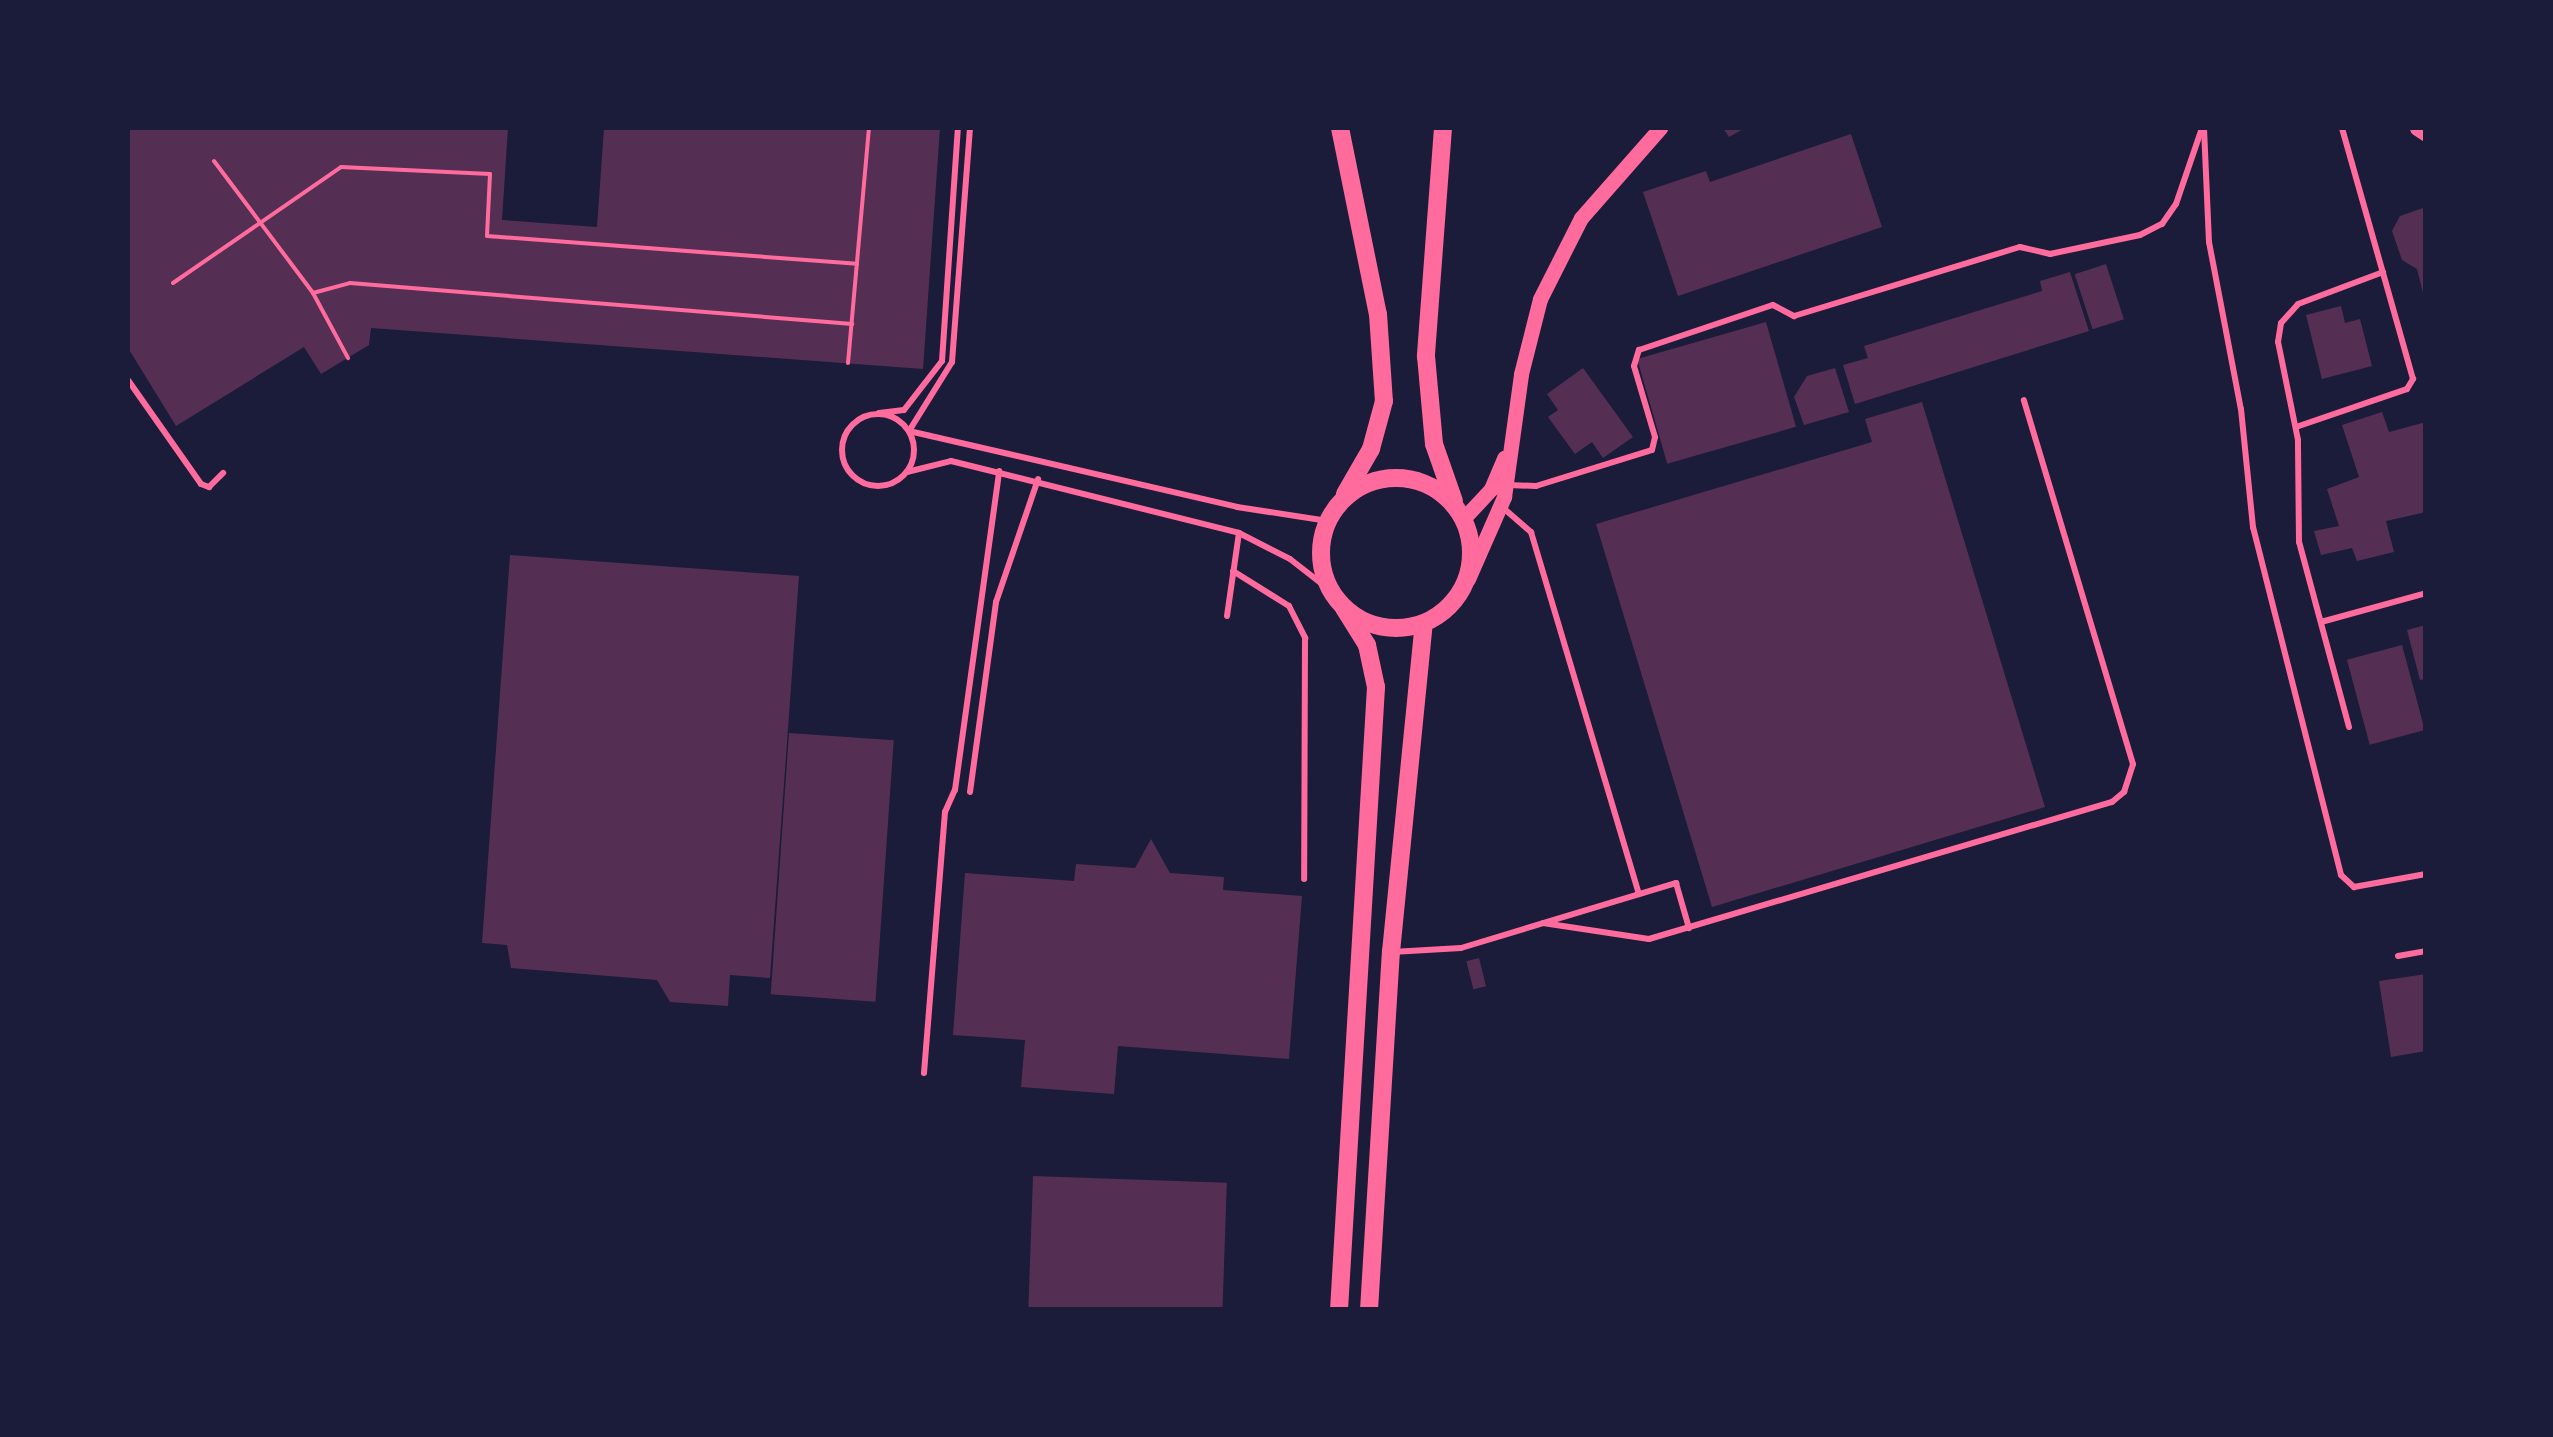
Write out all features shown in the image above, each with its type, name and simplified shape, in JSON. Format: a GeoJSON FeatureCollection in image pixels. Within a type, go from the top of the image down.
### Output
{"type":"FeatureCollection","features":[{"type":"Feature","properties":{"kind":"main road"},"geometry":{"type":"LineString","coordinates":[[1339,1310],[1376,688],[1367,645],[1330,590],[1321,544],[1328,520],[1371,448],[1384,401],[1378,314],[1340,128]]}},
{"type":"Feature","properties":{"kind":"main road"},"geometry":{"type":"LineString","coordinates":[[1443,128],[1426,356],[1434,444],[1472,554],[1468,578]]}},
{"type":"Feature","properties":{"kind":"main road"},"geometry":{"type":"LineString","coordinates":[[1344,608],[1384,628],[1424,624],[1443,613],[1468,578],[1501,506],[1528,341],[1561,252],[1608,181],[1660,128]]}},
{"type":"Feature","properties":{"kind":"main road"},"geometry":{"type":"LineString","coordinates":[[2418,128],[2426,134]]}},
{"type":"Feature","properties":{"kind":"main road"},"geometry":{"type":"LineString","coordinates":[[1460,512],[1491,489],[1513,425]]}},
{"type":"Feature","properties":{"kind":"main road"},"geometry":{"type":"LineString","coordinates":[[1340,502],[1378,480],[1400,478],[1440,492],[1460,512]]}},
{"type":"Feature","properties":{"kind":"main road"},"geometry":{"type":"LineString","coordinates":[[1369,1310],[1391,952],[1424,624]]}},
{"type":"Feature","properties":{"kind":"lane"},"geometry":{"type":"LineString","coordinates":[[958,128],[942,362],[904,410],[860,418],[846,433],[844,462],[856,478],[875,486],[907,472],[951,462],[1038,479],[1238,534],[1307,569],[1330,590]]}},
{"type":"Feature","properties":{"kind":"lane"},"geometry":{"type":"LineString","coordinates":[[907,472],[914,447],[909,430],[952,362],[970,128]]}},
{"type":"Feature","properties":{"kind":"lane"},"geometry":{"type":"LineString","coordinates":[[1506,484],[1536,486],[1652,450],[1656,437],[1634,366],[1639,350],[1773,305],[1794,316],[2020,247],[2050,254],[2151,229],[2176,204],[2203,128]]}},
{"type":"Feature","properties":{"kind":"lane"},"geometry":{"type":"LineString","coordinates":[[2203,128],[2209,242],[2242,409],[2253,527],[2341,875],[2354,888],[2426,874]]}},
{"type":"Feature","properties":{"kind":"lane"},"geometry":{"type":"LineString","coordinates":[[2296,427],[2411,386],[2342,128]]}},
{"type":"Feature","properties":{"kind":"lane"},"geometry":{"type":"LineString","coordinates":[[2349,728],[2299,542],[2296,427],[2278,342],[2281,324],[2298,304],[2383,272]]}},
{"type":"Feature","properties":{"kind":"lane"},"geometry":{"type":"LineString","coordinates":[[128,380],[201,484],[209,487],[222,473]]}},
{"type":"Feature","properties":{"kind":"lane"},"geometry":{"type":"LineString","coordinates":[[1543,923],[1649,940],[2112,802],[2128,786],[2133,764],[2024,400]]}},
{"type":"Feature","properties":{"kind":"lane"},"geometry":{"type":"LineString","coordinates":[[879,414],[909,430],[1237,506],[1328,520]]}},
{"type":"Feature","properties":{"kind":"lane"},"geometry":{"type":"LineString","coordinates":[[924,1073],[945,812],[955,790],[999,471]]}},
{"type":"Feature","properties":{"kind":"lane"},"geometry":{"type":"LineString","coordinates":[[970,792],[996,602],[1038,479]]}},
{"type":"Feature","properties":{"kind":"lane"},"geometry":{"type":"LineString","coordinates":[[1501,506],[1530,532],[1639,894]]}},
{"type":"Feature","properties":{"kind":"lane"},"geometry":{"type":"LineString","coordinates":[[1228,616],[1238,534]]}},
{"type":"Feature","properties":{"kind":"lane"},"geometry":{"type":"LineString","coordinates":[[1233,571],[1289,606],[1305,638],[1304,879]]}},
{"type":"Feature","properties":{"kind":"lane"},"geometry":{"type":"LineString","coordinates":[[2321,622],[2426,593]]}},
{"type":"Feature","properties":{"kind":"lane"},"geometry":{"type":"LineString","coordinates":[[1391,952],[1461,948],[1676,883],[1689,928]]}},
{"type":"Feature","properties":{"kind":"lane"},"geometry":{"type":"LineString","coordinates":[[2398,956],[2426,951]]}},
{"type":"Feature","properties":{"kind":"path"},"geometry":{"type":"LineString","coordinates":[[848,363],[869,128]]}},
{"type":"Feature","properties":{"kind":"path"},"geometry":{"type":"LineString","coordinates":[[214,160],[313,293],[348,358]]}},
{"type":"Feature","properties":{"kind":"path"},"geometry":{"type":"LineString","coordinates":[[173,283],[341,167],[490,174],[487,236],[857,264]]}},
{"type":"Feature","properties":{"kind":"path"},"geometry":{"type":"LineString","coordinates":[[313,293],[350,284],[852,324]]}},
{"type":"Feature","properties":{"kind":"building"},"geometry":{"type":"Polygon","coordinates":[[[128,128],[508,128],[502,220],[597,227],[604,128],[940,128],[923,369],[371,328],[369,345],[321,374],[304,347],[176,426],[128,348],[128,128]]]}},
{"type":"Feature","properties":{"kind":"building"},"geometry":{"type":"Polygon","coordinates":[[[1723,128],[1745,128],[1729,137],[1723,128]]]}},
{"type":"Feature","properties":{"kind":"building"},"geometry":{"type":"Polygon","coordinates":[[[1851,134],[1882,227],[1678,296],[1643,192],[1706,171],[1710,182],[1851,134]]]}},
{"type":"Feature","properties":{"kind":"building"},"geometry":{"type":"Polygon","coordinates":[[[2426,207],[2424,297],[2417,269],[2402,260],[2392,231],[2400,216],[2426,207]]]}},
{"type":"Feature","properties":{"kind":"building"},"geometry":{"type":"Polygon","coordinates":[[[2106,264],[2124,319],[2093,329],[2075,274],[2106,264]]]}},
{"type":"Feature","properties":{"kind":"building"},"geometry":{"type":"Polygon","coordinates":[[[2070,272],[2089,331],[1855,404],[1843,365],[1868,358],[1864,346],[2042,291],[2040,281],[2070,272]]]}},
{"type":"Feature","properties":{"kind":"building"},"geometry":{"type":"Polygon","coordinates":[[[2341,306],[2345,323],[2360,319],[2372,366],[2322,379],[2306,315],[2341,306]]]}},
{"type":"Feature","properties":{"kind":"building"},"geometry":{"type":"Polygon","coordinates":[[[1766,322],[1796,427],[1667,464],[1637,359],[1766,322]]]}},
{"type":"Feature","properties":{"kind":"building"},"geometry":{"type":"Polygon","coordinates":[[[1583,368],[1633,437],[1603,458],[1592,442],[1575,454],[1548,417],[1558,410],[1547,394],[1583,368]]]}},
{"type":"Feature","properties":{"kind":"building"},"geometry":{"type":"Polygon","coordinates":[[[1835,368],[1849,412],[1804,425],[1794,397],[1807,376],[1835,368]]]}},
{"type":"Feature","properties":{"kind":"building"},"geometry":{"type":"Polygon","coordinates":[[[1922,402],[2045,807],[1712,907],[1596,524],[1872,442],[1865,419],[1922,402]]]}},
{"type":"Feature","properties":{"kind":"building"},"geometry":{"type":"Polygon","coordinates":[[[2382,412],[2389,432],[2426,422],[2426,512],[2386,521],[2394,552],[2357,561],[2352,548],[2321,555],[2314,531],[2339,526],[2327,489],[2359,477],[2342,425],[2382,412]]]}},
{"type":"Feature","properties":{"kind":"building"},"geometry":{"type":"Polygon","coordinates":[[[510,555],[799,576],[770,978],[730,975],[728,1006],[670,1002],[657,980],[511,968],[507,945],[482,943],[510,555]]]}},
{"type":"Feature","properties":{"kind":"building"},"geometry":{"type":"Polygon","coordinates":[[[2426,625],[2426,679],[2420,680],[2407,630],[2426,625]]]}},
{"type":"Feature","properties":{"kind":"building"},"geometry":{"type":"Polygon","coordinates":[[[2402,645],[2425,730],[2370,745],[2347,660],[2402,645]]]}},
{"type":"Feature","properties":{"kind":"building"},"geometry":{"type":"Polygon","coordinates":[[[789,733],[894,740],[875,1002],[771,994],[789,733]]]}},
{"type":"Feature","properties":{"kind":"building"},"geometry":{"type":"Polygon","coordinates":[[[1151,839],[1170,873],[1224,877],[1223,890],[1302,896],[1289,1059],[1118,1046],[1114,1094],[1021,1087],[1025,1040],[953,1035],[965,873],[1074,881],[1076,864],[1135,868],[1151,839]]]}},
{"type":"Feature","properties":{"kind":"building"},"geometry":{"type":"Polygon","coordinates":[[[1479,958],[1486,986],[1473,989],[1466,961],[1479,958]]]}},
{"type":"Feature","properties":{"kind":"building"},"geometry":{"type":"Polygon","coordinates":[[[2426,974],[2426,1051],[2391,1057],[2379,981],[2426,974]]]}},
{"type":"Feature","properties":{"kind":"building"},"geometry":{"type":"Polygon","coordinates":[[[1033,1176],[1227,1183],[1222,1310],[1028,1310],[1033,1176]]]}}]}
